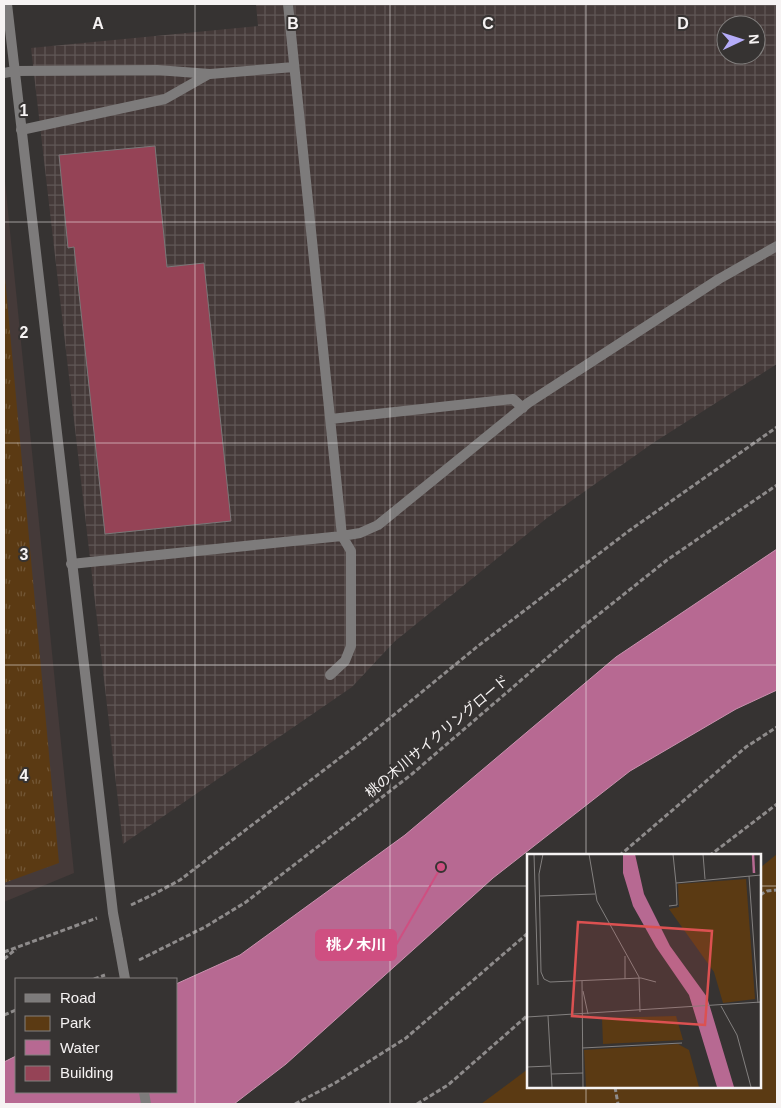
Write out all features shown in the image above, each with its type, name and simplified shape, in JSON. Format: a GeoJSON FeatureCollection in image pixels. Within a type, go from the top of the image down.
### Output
{"type":"FeatureCollection","features":[{"type":"Feature","properties":{"kind":"street"},"geometry":{"type":"LineString","coordinates":[[7,4],[113,913],[125,978]]}},
{"type":"Feature","properties":{"kind":"street"},"geometry":{"type":"LineString","coordinates":[[288,4],[342,536],[351,550],[352,646],[345,661],[330,676]]}},
{"type":"Feature","properties":{"kind":"street"},"geometry":{"type":"LineString","coordinates":[[4,73],[157,70],[210,74],[294,67]]}},
{"type":"Feature","properties":{"kind":"street"},"geometry":{"type":"LineString","coordinates":[[21,130],[165,99],[210,74]]}},
{"type":"Feature","properties":{"kind":"street"},"geometry":{"type":"LineString","coordinates":[[71,564],[342,536],[360,533],[378,525],[523,408],[719,279],[777,246]]}},
{"type":"Feature","properties":{"kind":"street"},"geometry":{"type":"LineString","coordinates":[[331,419],[513,398],[523,408]]}},
{"type":"Feature","properties":{"kind":"path"},"geometry":{"type":"LineString","coordinates":[[4,952],[113,913],[180,880],[362,741],[478,646],[630,530],[777,427]]}},
{"type":"Feature","properties":{"kind":"path","name":"桃の木川サイクリングロード"},"geometry":{"type":"LineString","coordinates":[[131,964],[205,927],[246,902],[412,774],[584,626],[667,560],[777,485]]}},
{"type":"Feature","properties":{"kind":"path"},"geometry":{"type":"LineString","coordinates":[[621,854],[746,746],[777,727]]}},
{"type":"Feature","properties":{"kind":"path"},"geometry":{"type":"LineString","coordinates":[[711,854],[777,804]]}},
{"type":"Feature","properties":{"kind":"path"},"geometry":{"type":"LineString","coordinates":[[761,894],[767,891],[777,890]]}},
{"type":"Feature","properties":{"kind":"path"},"geometry":{"type":"LineString","coordinates":[[295,1104],[336,1083],[406,1038],[527,934]]}},
{"type":"Feature","properties":{"kind":"path"},"geometry":{"type":"LineString","coordinates":[[4,959],[18,948]]}},
{"type":"Feature","properties":{"kind":"path"},"geometry":{"type":"LineString","coordinates":[[96,978],[106,974]]}},
{"type":"Feature","properties":{"kind":"path"},"geometry":{"type":"LineString","coordinates":[[417,1104],[448,1085],[527,1016]]}},
{"type":"Feature","properties":{"kind":"path"},"geometry":{"type":"LineString","coordinates":[[615,1088],[618,1104]]}},
{"type":"Feature","properties":{"kind":"shaded area"},"geometry":{"type":"Polygon","coordinates":[[[256,4],[777,4],[777,364],[653,443],[547,518],[394,642],[352,687],[123,844],[31,48],[258,26],[256,4]]]}},
{"type":"Feature","properties":{"kind":"shaded area"},"geometry":{"type":"Polygon","coordinates":[[[4,171],[74,873],[4,902],[4,171]]]}},
{"type":"Feature","properties":{"kind":"green space"},"geometry":{"type":"Polygon","coordinates":[[[4,267],[59,863],[4,883],[4,267]]]}},
{"type":"Feature","properties":{"kind":"green space"},"geometry":{"type":"Polygon","coordinates":[[[777,854],[777,1104],[481,1104],[527,1070],[527,1088],[761,1088],[761,867],[777,854]]]}},
{"type":"Feature","properties":{"kind":"water"},"geometry":{"type":"Polygon","coordinates":[[[777,549],[777,690],[736,709],[630,771],[493,878],[286,1064],[234,1104],[4,1104],[4,1062],[15,1056],[15,1093],[178,1093],[178,983],[240,955],[405,835],[616,657],[777,549]]]}},
{"type":"Feature","properties":{"kind":"building"},"geometry":{"type":"Polygon","coordinates":[[[155,146],[167,267],[204,263],[231,521],[105,534],[74,247],[68,248],[59,155],[155,146]]]}},
{"type":"Feature","properties":{"kind":"place","name":"桃ノ木川"},"geometry":{"type":"Point","coordinates":[441,867]}}]}
